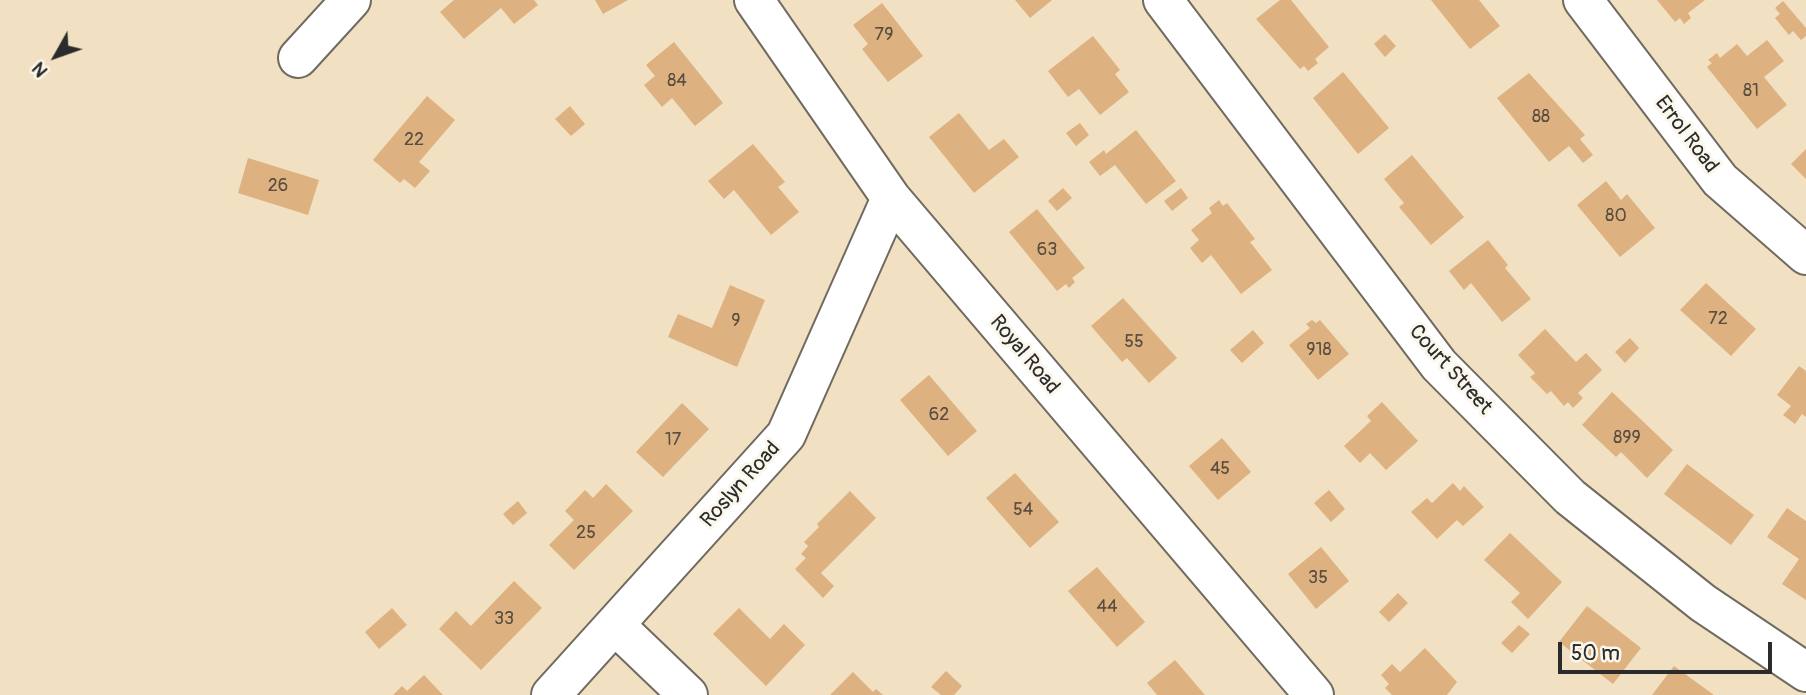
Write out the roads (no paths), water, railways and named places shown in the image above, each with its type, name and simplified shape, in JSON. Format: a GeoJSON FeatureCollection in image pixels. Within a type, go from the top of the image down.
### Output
{"type":"FeatureCollection","features":[{"type":"Feature","properties":{"kind":"street"},"geometry":{"type":"LineString","coordinates":[[298,58],[351,0]]}},
{"type":"Feature","properties":{"kind":"street","name":"Royal Road"},"geometry":{"type":"LineString","coordinates":[[754,0],[891,198],[1314,695]]}},
{"type":"Feature","properties":{"kind":"street","name":"Court Street"},"geometry":{"type":"LineString","coordinates":[[1163,0],[1439,365],[1570,497],[1703,603],[1806,672]]}},
{"type":"Feature","properties":{"kind":"street","name":"Errol Road"},"geometry":{"type":"LineString","coordinates":[[1583,0],[1720,180],[1806,255]]}},
{"type":"Feature","properties":{"kind":"street","name":"Roslyn Road"},"geometry":{"type":"LineString","coordinates":[[551,695],[786,435],[891,198]]}},
{"type":"Feature","properties":{"kind":"street"},"geometry":{"type":"LineString","coordinates":[[616,626],[688,695]]}}]}
